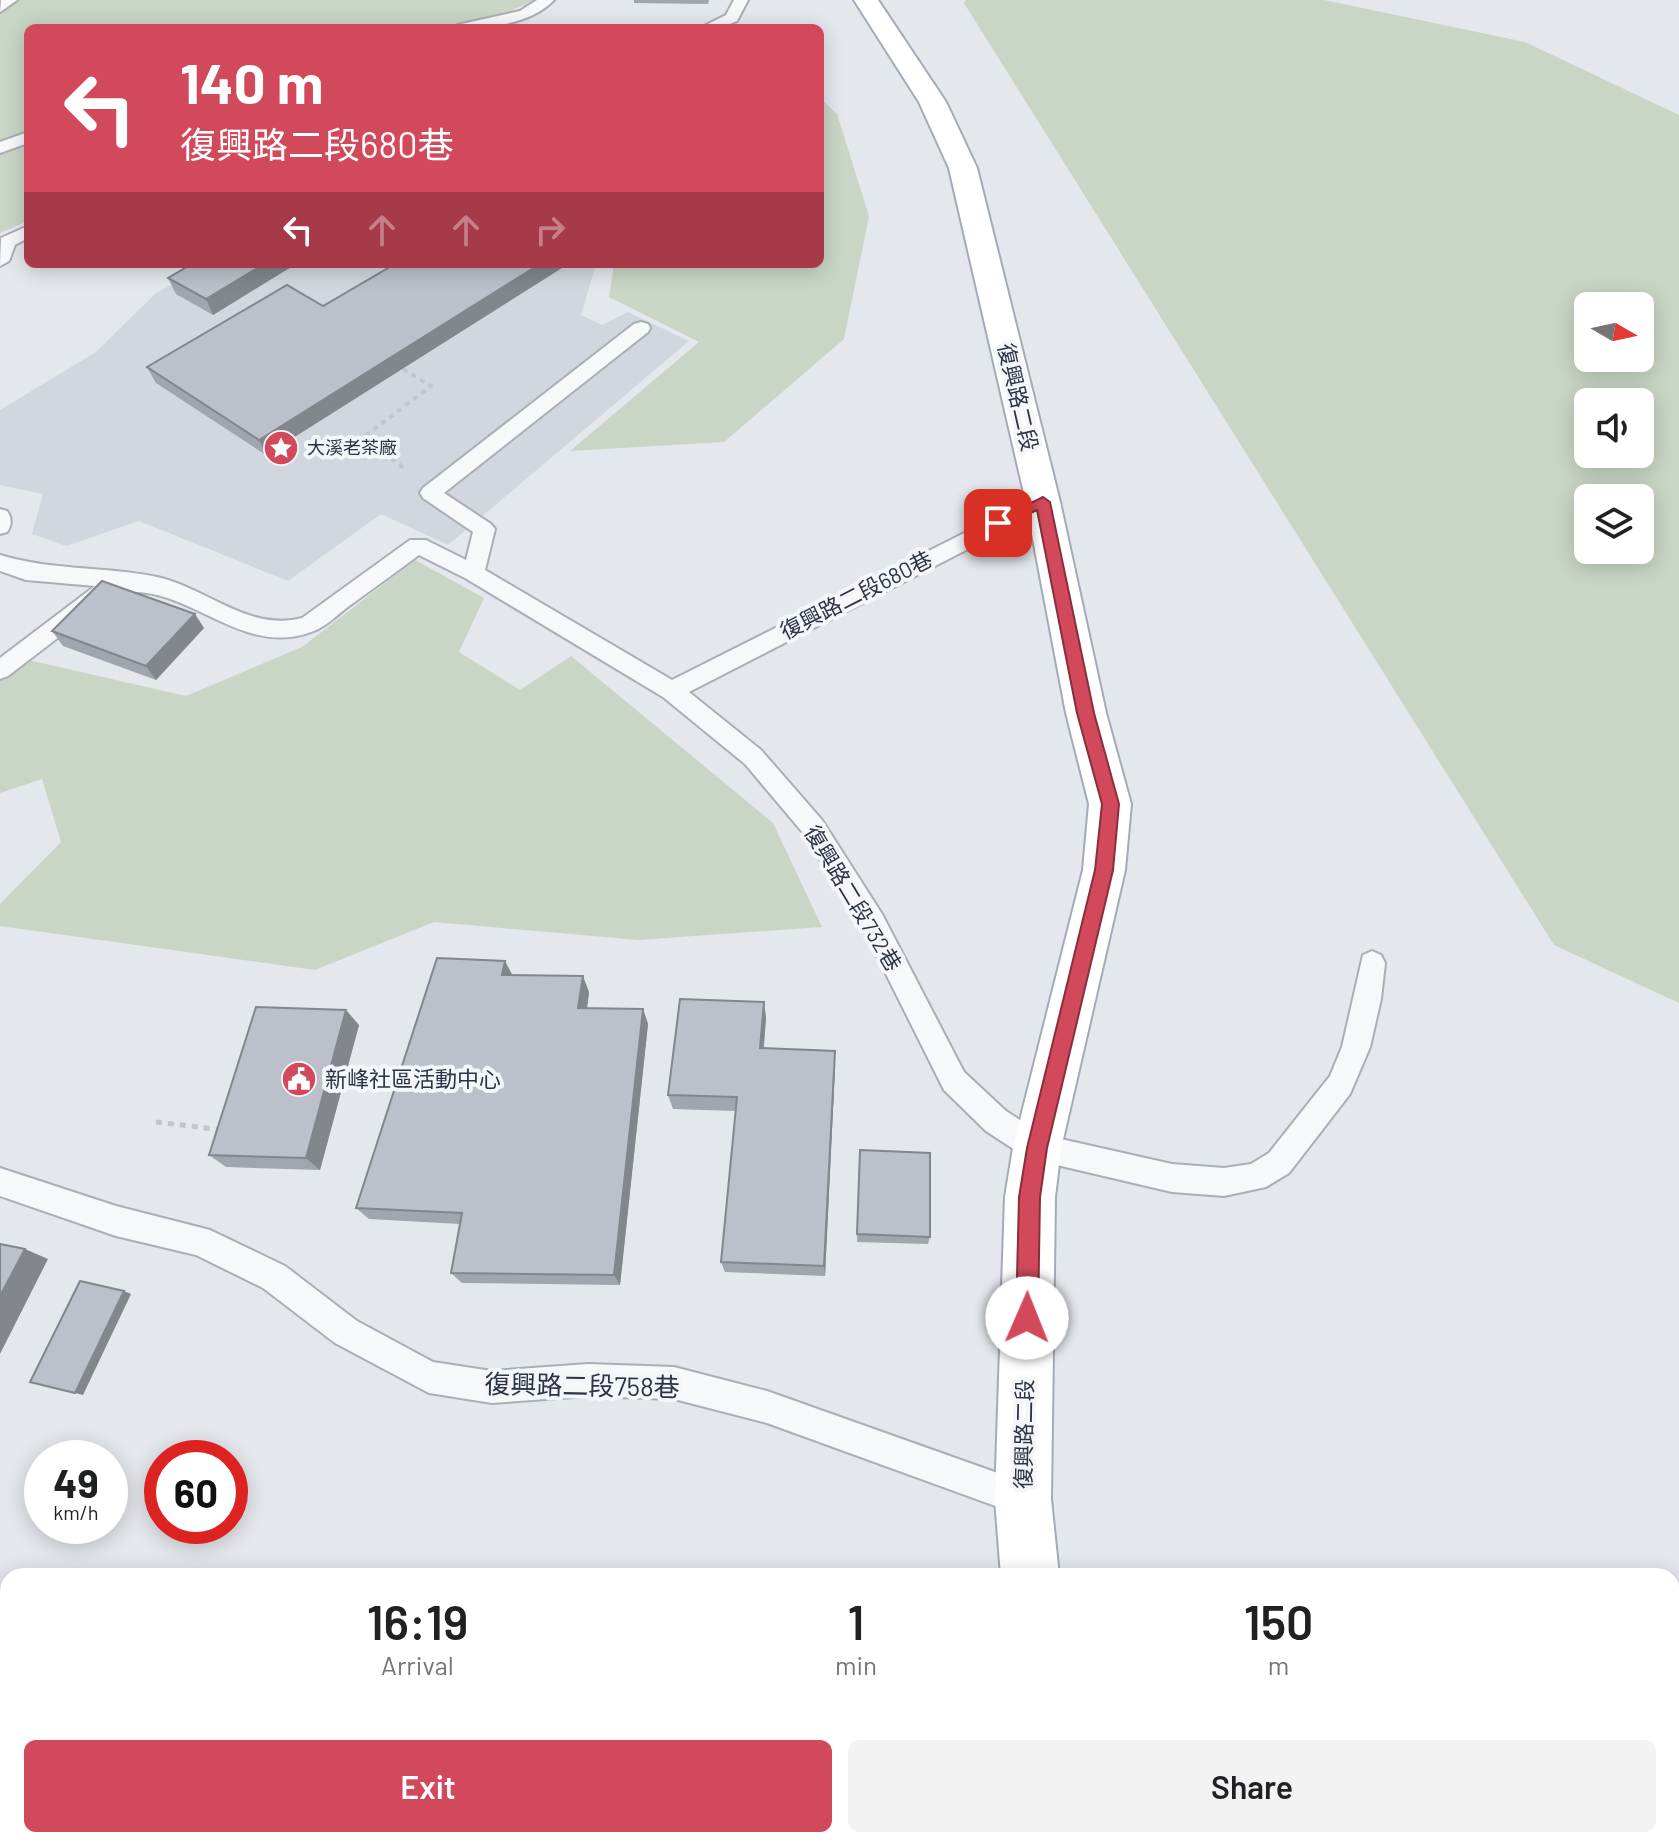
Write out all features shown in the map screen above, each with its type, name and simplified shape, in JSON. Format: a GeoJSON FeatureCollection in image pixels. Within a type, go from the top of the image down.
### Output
{"type":"FeatureCollection","features":[{"type":"Feature","properties":{"kind":"main road","name":"復興路二段"},"geometry":{"type":"LineString","coordinates":[[866,0],[929,95],[950,132],[963,168],[1043,502],[1086,713],[1110,804],[1104,870],[1037,1148],[1030,1197],[1023,1499],[1029,1568]]}},
{"type":"Feature","properties":{"kind":"lane"},"geometry":{"type":"LineString","coordinates":[[0,8],[10,0]]}},
{"type":"Feature","properties":{"kind":"lane"},"geometry":{"type":"LineString","coordinates":[[480,24],[525,14],[547,0]]}},
{"type":"Feature","properties":{"kind":"lane"},"geometry":{"type":"LineString","coordinates":[[717,24],[732,18],[741,0]]}},
{"type":"Feature","properties":{"kind":"lane"},"geometry":{"type":"LineString","coordinates":[[0,148],[24,139]]}},
{"type":"Feature","properties":{"kind":"lane"},"geometry":{"type":"LineString","coordinates":[[0,261],[7,242],[24,233]]}},
{"type":"Feature","properties":{"kind":"lane"},"geometry":{"type":"LineString","coordinates":[[473,573],[484,529],[430,493],[641,328]]}},
{"type":"Feature","properties":{"kind":"lane","name":"復興路二段680巷"},"geometry":{"type":"LineString","coordinates":[[671,691],[1043,502]]}},
{"type":"Feature","properties":{"kind":"lane"},"geometry":{"type":"LineString","coordinates":[[0,516],[0,527]]}},
{"type":"Feature","properties":{"kind":"lane","name":"復興路二段732巷"},"geometry":{"type":"LineString","coordinates":[[134,582],[157,585],[258,628],[284,631],[309,624],[418,545],[473,573],[671,691],[753,757],[813,827],[873,922],[954,1081],[996,1121],[1037,1148]]}},
{"type":"Feature","properties":{"kind":"lane"},"geometry":{"type":"LineString","coordinates":[[0,563],[26,572],[134,582]]}},
{"type":"Feature","properties":{"kind":"lane"},"geometry":{"type":"LineString","coordinates":[[0,670],[108,588],[134,582]]}},
{"type":"Feature","properties":{"kind":"lane"},"geometry":{"type":"LineString","coordinates":[[1037,1148],[1172,1178],[1224,1182],[1256,1177],[1279,1163],[1340,1085],[1356,1047],[1368,999],[1372,963]]}},
{"type":"Feature","properties":{"kind":"lane","name":"復興路二段758巷"},"geometry":{"type":"LineString","coordinates":[[0,1182],[116,1221],[199,1241],[274,1277],[346,1332],[429,1377],[492,1387],[588,1380],[674,1383],[767,1407],[1023,1499]]}},
{"type":"Feature","properties":{"kind":"path"},"geometry":{"type":"LineString","coordinates":[[403,369],[431,386],[365,436],[432,491]]}},
{"type":"Feature","properties":{"kind":"path"},"geometry":{"type":"LineString","coordinates":[[156,1122],[237,1132]]}},
{"type":"Feature","properties":{"kind":"shaded area","name":"大溪老茶廠"},"geometry":{"type":"Polygon","coordinates":[[[203,268],[595,268],[581,315],[602,325],[628,312],[689,341],[448,545],[381,514],[288,581],[139,521],[66,546],[32,534],[43,494],[0,485],[0,410],[96,352],[156,293],[203,268]]]}},
{"type":"Feature","properties":{"kind":"green space"},"geometry":{"type":"Polygon","coordinates":[[[0,0],[535,0],[480,24],[24,24],[24,223],[0,233],[0,0]]]}},
{"type":"Feature","properties":{"kind":"green space"},"geometry":{"type":"Polygon","coordinates":[[[966,0],[1324,0],[1525,42],[1679,115],[1679,1003],[1554,945],[964,3],[966,0]]]}},
{"type":"Feature","properties":{"kind":"green space"},"geometry":{"type":"Polygon","coordinates":[[[824,102],[837,114],[869,216],[844,339],[724,442],[570,451],[699,342],[609,297],[613,268],[824,268],[824,102]]]}},
{"type":"Feature","properties":{"kind":"green space"},"geometry":{"type":"Polygon","coordinates":[[[415,560],[484,598],[459,652],[520,690],[571,656],[773,823],[822,927],[638,940],[434,922],[315,970],[0,926],[0,904],[61,842],[42,779],[0,793],[0,677],[24,659],[186,696],[302,647],[415,560]]]}},
{"type":"Feature","properties":{"kind":"building"},"geometry":{"type":"Polygon","coordinates":[[[185,268],[257,268],[206,299],[168,278],[185,268]]]}},
{"type":"Feature","properties":{"kind":"building"},"geometry":{"type":"Polygon","coordinates":[[[388,268],[534,268],[259,440],[147,367],[287,285],[323,306],[388,268]]]}},
{"type":"Feature","properties":{"kind":"building"},"geometry":{"type":"Polygon","coordinates":[[[102,581],[195,614],[146,666],[52,631],[102,581]]]}},
{"type":"Feature","properties":{"kind":"building"},"geometry":{"type":"Polygon","coordinates":[[[437,958],[505,961],[502,975],[583,976],[578,1008],[643,1009],[614,1275],[451,1273],[462,1213],[356,1208],[437,958]]]}},
{"type":"Feature","properties":{"kind":"building"},"geometry":{"type":"Polygon","coordinates":[[[680,999],[764,1002],[760,1048],[835,1051],[824,1266],[721,1262],[737,1097],[668,1095],[680,999]]]}},
{"type":"Feature","properties":{"kind":"building","name":"新峰社區活動中心"},"geometry":{"type":"Polygon","coordinates":[[[256,1007],[346,1010],[306,1158],[209,1155],[256,1007]]]}},
{"type":"Feature","properties":{"kind":"building"},"geometry":{"type":"Polygon","coordinates":[[[860,1150],[930,1153],[930,1237],[857,1234],[860,1150]]]}},
{"type":"Feature","properties":{"kind":"building"},"geometry":{"type":"Polygon","coordinates":[[[0,1244],[25,1249],[0,1296],[0,1244]]]}},
{"type":"Feature","properties":{"kind":"building"},"geometry":{"type":"Polygon","coordinates":[[[80,1281],[124,1291],[75,1393],[30,1382],[80,1281]]]}},
{"type":"Feature","properties":{"kind":"place","name":"大溪老茶廠"},"geometry":{"type":"Point","coordinates":[281,448]}},
{"type":"Feature","properties":{"kind":"place","name":"新峰社區活動中心"},"geometry":{"type":"Point","coordinates":[299,1079]}},
{"type":"Feature","properties":{"kind":"route"},"geometry":{"type":"LineString","coordinates":[[998,523],[1043,502],[1086,713],[1110,804],[1104,870],[1037,1148],[1030,1197],[1027,1318]]}}]}
